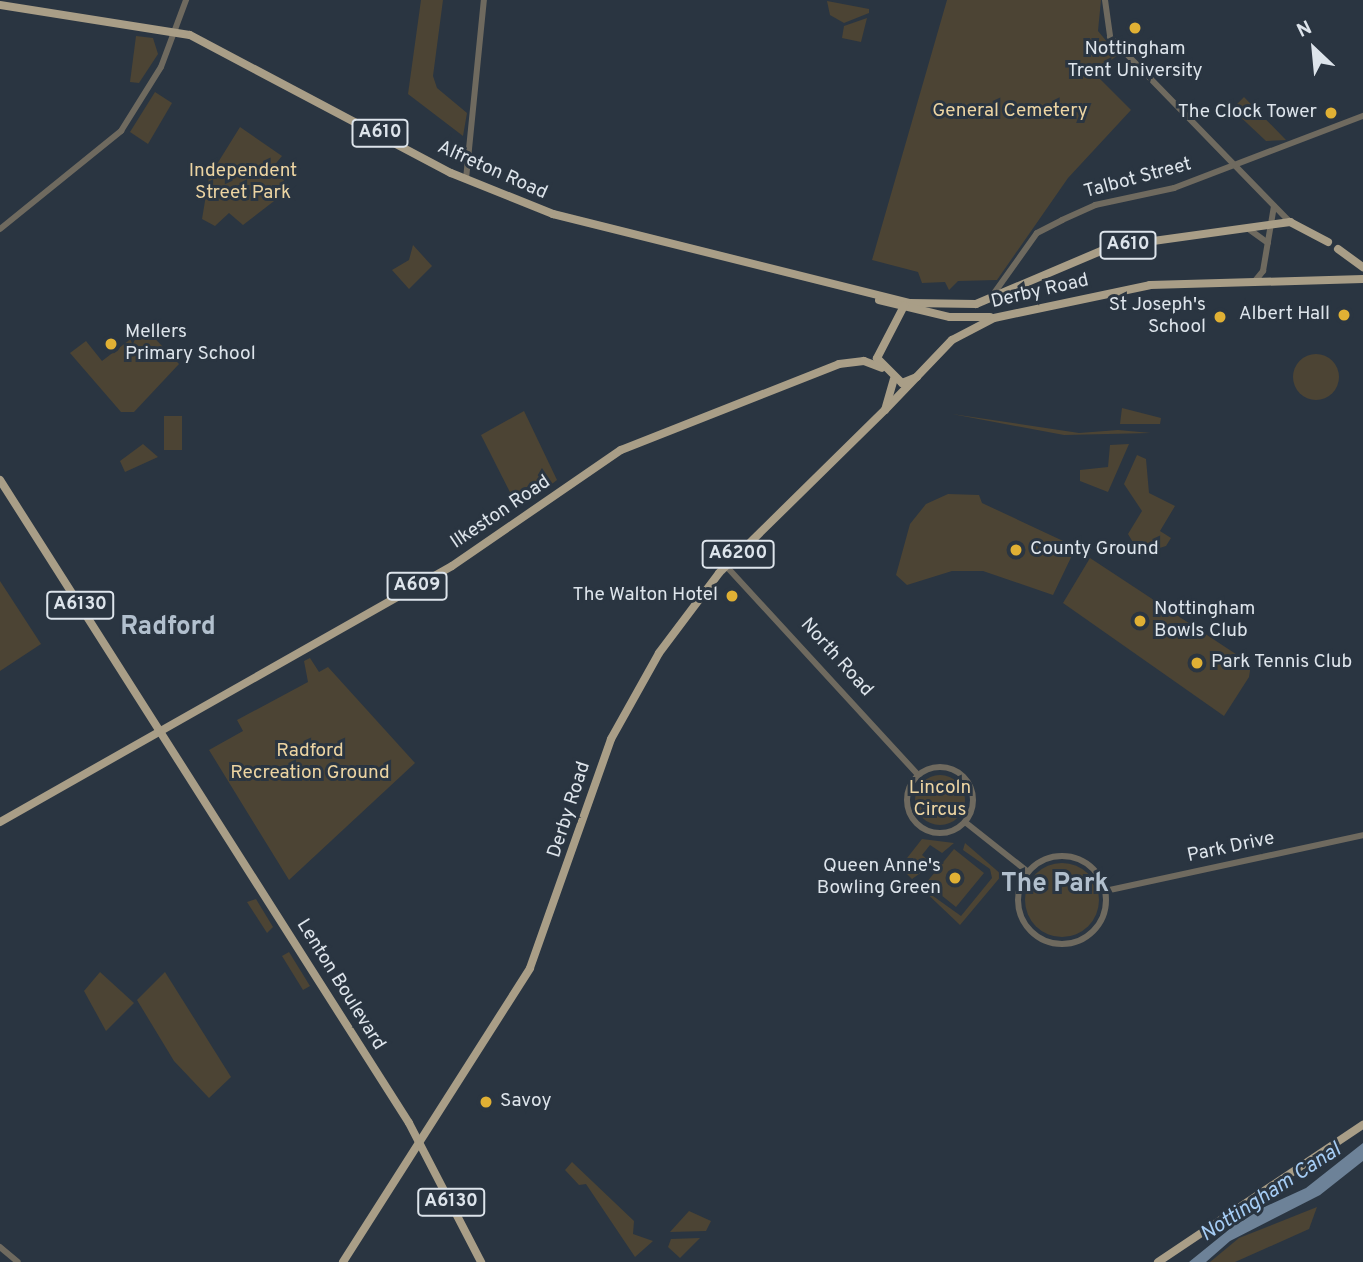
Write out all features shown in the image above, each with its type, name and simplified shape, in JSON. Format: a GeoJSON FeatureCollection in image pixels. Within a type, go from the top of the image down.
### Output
{"type":"FeatureCollection","features":[{"type":"Feature","properties":{"kind":"main road","name":"Alfreton Road"},"geometry":{"type":"LineString","coordinates":[[0,5],[176,31],[216,44],[466,179],[588,226],[864,292],[905,305]]}},
{"type":"Feature","properties":{"kind":"main road","name":"A610"},"geometry":{"type":"LineString","coordinates":[[905,305],[963,306],[991,298],[1110,247],[1250,230],[1292,222]]}},
{"type":"Feature","properties":{"kind":"main road"},"geometry":{"type":"LineString","coordinates":[[1292,222],[1328,242]]}},
{"type":"Feature","properties":{"kind":"main road"},"geometry":{"type":"LineString","coordinates":[[1338,249],[1363,267]]}},
{"type":"Feature","properties":{"kind":"main road"},"geometry":{"type":"LineString","coordinates":[[1347,276],[1354,261]]}},
{"type":"Feature","properties":{"kind":"main road","name":"Derby Road"},"geometry":{"type":"LineString","coordinates":[[343,1262],[530,968],[606,751],[631,701],[726,566],[925,372],[952,340],[994,317],[1150,285],[1347,276],[1363,279]]}},
{"type":"Feature","properties":{"kind":"main road","name":"A610"},"geometry":{"type":"LineString","coordinates":[[864,292],[879,300]]}},
{"type":"Feature","properties":{"kind":"main road","name":"Alfreton Road"},"geometry":{"type":"LineString","coordinates":[[879,300],[994,317]]}},
{"type":"Feature","properties":{"kind":"main road"},"geometry":{"type":"LineString","coordinates":[[879,300],[892,320]]}},
{"type":"Feature","properties":{"kind":"main road"},"geometry":{"type":"LineString","coordinates":[[882,368],[881,345],[892,320],[905,305]]}},
{"type":"Feature","properties":{"kind":"main road","name":"Ilkeston Road"},"geometry":{"type":"LineString","coordinates":[[0,822],[452,566],[621,450],[850,362],[881,345]]}},
{"type":"Feature","properties":{"kind":"main road"},"geometry":{"type":"LineString","coordinates":[[850,362],[882,368],[894,379],[905,383],[925,372]]}},
{"type":"Feature","properties":{"kind":"main road","name":"Derby Road"},"geometry":{"type":"LineString","coordinates":[[885,410],[894,379]]}},
{"type":"Feature","properties":{"kind":"main road","name":"A6130"},"geometry":{"type":"LineString","coordinates":[[0,480],[160,731]]}},
{"type":"Feature","properties":{"kind":"main road","name":"Lenton Boulevard"},"geometry":{"type":"LineString","coordinates":[[160,731],[420,1142],[481,1262]]}},
{"type":"Feature","properties":{"kind":"main road"},"geometry":{"type":"LineString","coordinates":[[1158,1262],[1363,1125]]}},
{"type":"Feature","properties":{"kind":"street"},"geometry":{"type":"LineString","coordinates":[[0,229],[111,143],[145,94],[176,31],[186,0]]}},
{"type":"Feature","properties":{"kind":"street"},"geometry":{"type":"LineString","coordinates":[[466,179],[484,0]]}},
{"type":"Feature","properties":{"kind":"street"},"geometry":{"type":"LineString","coordinates":[[1105,0],[1110,37],[1292,222]]}},
{"type":"Feature","properties":{"kind":"street","name":"Talbot Street"},"geometry":{"type":"LineString","coordinates":[[991,298],[1042,230],[1095,205],[1172,189],[1363,116]]}},
{"type":"Feature","properties":{"kind":"street"},"geometry":{"type":"LineString","coordinates":[[1255,281],[1274,225],[1274,206]]}},
{"type":"Feature","properties":{"kind":"street"},"geometry":{"type":"LineString","coordinates":[[1250,230],[1268,243]]}},
{"type":"Feature","properties":{"kind":"street","name":"North Road"},"geometry":{"type":"LineString","coordinates":[[726,566],[918,775]]}},
{"type":"Feature","properties":{"kind":"street"},"geometry":{"type":"LineString","coordinates":[[939,767],[965,778],[973,803],[965,822],[948,832],[919,826],[907,796],[918,775],[939,767]]}},
{"type":"Feature","properties":{"kind":"street"},"geometry":{"type":"LineString","coordinates":[[965,822],[1028,872]]}},
{"type":"Feature","properties":{"kind":"street","name":"Park Drive"},"geometry":{"type":"LineString","coordinates":[[1105,891],[1363,835]]}},
{"type":"Feature","properties":{"kind":"street"},"geometry":{"type":"LineString","coordinates":[[1051,857],[1073,857],[1091,867],[1105,891],[1104,914],[1090,933],[1055,943],[1030,931],[1020,913],[1018,892],[1028,872],[1051,857]]}},
{"type":"Feature","properties":{"kind":"street"},"geometry":{"type":"LineString","coordinates":[[0,1247],[18,1262]]}},
{"type":"Feature","properties":{"kind":"green space"},"geometry":{"type":"Polygon","coordinates":[[[421,0],[443,0],[433,76],[437,88],[467,113],[463,136],[408,94],[421,0]]]}},
{"type":"Feature","properties":{"kind":"green space","name":"General Cemetery"},"geometry":{"type":"Polygon","coordinates":[[[947,0],[1101,0],[1098,31],[1118,55],[1094,73],[1131,110],[1068,178],[997,280],[958,281],[949,290],[945,282],[922,283],[918,272],[872,260],[947,0]]]}},
{"type":"Feature","properties":{"kind":"green space"},"geometry":{"type":"Polygon","coordinates":[[[827,1],[869,9],[869,13],[844,23],[830,15],[827,1]]]}},
{"type":"Feature","properties":{"kind":"green space"},"geometry":{"type":"Polygon","coordinates":[[[867,18],[861,42],[842,38],[844,26],[867,18]]]}},
{"type":"Feature","properties":{"kind":"green space"},"geometry":{"type":"Polygon","coordinates":[[[136,36],[153,38],[158,54],[139,83],[130,82],[136,36]]]}},
{"type":"Feature","properties":{"kind":"green space"},"geometry":{"type":"Polygon","coordinates":[[[155,92],[172,103],[148,144],[130,132],[155,92]]]}},
{"type":"Feature","properties":{"kind":"green space"},"geometry":{"type":"Polygon","coordinates":[[[1244,97],[1287,140],[1266,141],[1232,109],[1244,97]]]}},
{"type":"Feature","properties":{"kind":"green space","name":"Independent Street Park"},"geometry":{"type":"Polygon","coordinates":[[[240,127],[282,156],[272,168],[291,188],[243,225],[229,213],[215,226],[202,219],[209,177],[240,127]]]}},
{"type":"Feature","properties":{"kind":"green space"},"geometry":{"type":"Polygon","coordinates":[[[413,245],[432,266],[409,289],[392,270],[409,260],[413,245]]]}},
{"type":"Feature","properties":{"kind":"green space"},"geometry":{"type":"Polygon","coordinates":[[[145,328],[179,364],[134,412],[121,412],[70,353],[86,341],[102,361],[145,328]]]}},
{"type":"Feature","properties":{"kind":"green space"},"geometry":{"type":"Polygon","coordinates":[[[1316,354],[1332,361],[1339,377],[1332,393],[1316,400],[1300,393],[1293,377],[1300,361],[1316,354]]]}},
{"type":"Feature","properties":{"kind":"green space"},"geometry":{"type":"Polygon","coordinates":[[[1122,408],[1161,418],[1160,424],[1120,424],[1122,408]]]}},
{"type":"Feature","properties":{"kind":"green space"},"geometry":{"type":"Polygon","coordinates":[[[524,411],[557,480],[526,504],[515,502],[481,435],[524,411]]]}},
{"type":"Feature","properties":{"kind":"green space"},"geometry":{"type":"Polygon","coordinates":[[[952,414],[1079,433],[1118,430],[1151,433],[1064,435],[952,414]]]}},
{"type":"Feature","properties":{"kind":"green space"},"geometry":{"type":"Polygon","coordinates":[[[164,416],[182,416],[182,450],[164,450],[164,416]]]}},
{"type":"Feature","properties":{"kind":"green space"},"geometry":{"type":"Polygon","coordinates":[[[143,444],[158,457],[125,472],[120,461],[143,444]]]}},
{"type":"Feature","properties":{"kind":"green space"},"geometry":{"type":"Polygon","coordinates":[[[1129,444],[1108,492],[1080,481],[1080,470],[1108,467],[1110,445],[1129,444]]]}},
{"type":"Feature","properties":{"kind":"green space"},"geometry":{"type":"Polygon","coordinates":[[[1137,455],[1146,459],[1149,493],[1175,506],[1160,531],[1171,538],[1166,546],[1140,554],[1128,534],[1142,511],[1124,484],[1137,455]]]}},
{"type":"Feature","properties":{"kind":"green space"},"geometry":{"type":"Polygon","coordinates":[[[948,494],[979,495],[982,503],[1076,547],[1053,595],[983,571],[952,571],[907,585],[896,575],[910,524],[926,504],[948,494]]]}},
{"type":"Feature","properties":{"kind":"green space"},"geometry":{"type":"Polygon","coordinates":[[[1090,558],[1251,664],[1249,677],[1224,716],[1063,603],[1090,558]]]}},
{"type":"Feature","properties":{"kind":"green space"},"geometry":{"type":"Polygon","coordinates":[[[0,581],[41,644],[0,671],[0,581]]]}},
{"type":"Feature","properties":{"kind":"green space","name":"Radford Recreation Ground"},"geometry":{"type":"Polygon","coordinates":[[[310,658],[319,672],[328,667],[415,763],[289,880],[209,750],[243,731],[237,720],[308,682],[304,661],[310,658]]]}},
{"type":"Feature","properties":{"kind":"green space","name":"Lincoln Circus"},"geometry":{"type":"Polygon","coordinates":[[[940,775],[958,782],[965,800],[958,818],[940,825],[922,818],[915,800],[922,782],[940,775]]]}},
{"type":"Feature","properties":{"kind":"green space"},"geometry":{"type":"Polygon","coordinates":[[[922,839],[954,843],[942,853],[930,845],[922,855],[933,864],[912,879],[900,867],[922,839]]]}},
{"type":"Feature","properties":{"kind":"green space"},"geometry":{"type":"Polygon","coordinates":[[[965,843],[1002,875],[960,925],[919,886],[961,916],[992,878],[990,869],[963,850],[965,843]]]}},
{"type":"Feature","properties":{"kind":"green space","name":"Queen Anne's Bowling Green"},"geometry":{"type":"Polygon","coordinates":[[[954,849],[984,873],[956,907],[926,883],[954,849]]]}},
{"type":"Feature","properties":{"kind":"green space"},"geometry":{"type":"Polygon","coordinates":[[[1062,863],[1083,869],[1093,879],[1099,900],[1093,921],[1083,931],[1062,937],[1041,931],[1031,921],[1025,900],[1031,879],[1041,869],[1062,863]]]}},
{"type":"Feature","properties":{"kind":"green space"},"geometry":{"type":"Polygon","coordinates":[[[256,899],[273,927],[267,933],[247,902],[256,899]]]}},
{"type":"Feature","properties":{"kind":"green space"},"geometry":{"type":"Polygon","coordinates":[[[289,952],[310,986],[303,990],[282,956],[289,952]]]}},
{"type":"Feature","properties":{"kind":"green space"},"geometry":{"type":"Polygon","coordinates":[[[100,972],[134,1003],[106,1031],[84,991],[100,972]]]}},
{"type":"Feature","properties":{"kind":"green space"},"geometry":{"type":"Polygon","coordinates":[[[165,972],[231,1077],[209,1098],[174,1061],[137,1000],[165,972]]]}},
{"type":"Feature","properties":{"kind":"green space"},"geometry":{"type":"Polygon","coordinates":[[[572,1162],[634,1221],[633,1234],[653,1241],[635,1257],[586,1184],[579,1185],[565,1170],[572,1162]]]}},
{"type":"Feature","properties":{"kind":"green space"},"geometry":{"type":"Polygon","coordinates":[[[1317,1207],[1309,1229],[1235,1262],[1210,1262],[1239,1238],[1317,1207]]]}},
{"type":"Feature","properties":{"kind":"green space"},"geometry":{"type":"Polygon","coordinates":[[[689,1211],[711,1221],[706,1231],[670,1232],[689,1211]]]}},
{"type":"Feature","properties":{"kind":"green space"},"geometry":{"type":"Polygon","coordinates":[[[700,1238],[680,1258],[668,1247],[671,1239],[700,1238]]]}},
{"type":"Feature","properties":{"kind":"water"},"geometry":{"type":"Polygon","coordinates":[[[1363,1143],[1363,1161],[1320,1195],[1230,1241],[1206,1262],[1189,1262],[1247,1215],[1306,1188],[1363,1143]]]}},
{"type":"Feature","properties":{"kind":"place","name":"Nottingham Trent University"},"geometry":{"type":"Point","coordinates":[1135,28]}},
{"type":"Feature","properties":{"kind":"place","name":"The Clock Tower"},"geometry":{"type":"Point","coordinates":[1331,113]}},
{"type":"Feature","properties":{"kind":"place","name":"Albert Hall"},"geometry":{"type":"Point","coordinates":[1344,315]}},
{"type":"Feature","properties":{"kind":"place","name":"St Joseph's School"},"geometry":{"type":"Point","coordinates":[1220,317]}},
{"type":"Feature","properties":{"kind":"place","name":"Mellers Primary School"},"geometry":{"type":"Point","coordinates":[111,344]}},
{"type":"Feature","properties":{"kind":"place","name":"County Ground"},"geometry":{"type":"Point","coordinates":[1016,550]}},
{"type":"Feature","properties":{"kind":"place","name":"The Walton Hotel"},"geometry":{"type":"Point","coordinates":[732,596]}},
{"type":"Feature","properties":{"kind":"place","name":"Nottingham Bowls Club"},"geometry":{"type":"Point","coordinates":[1140,621]}},
{"type":"Feature","properties":{"kind":"place","name":"Park Tennis Club"},"geometry":{"type":"Point","coordinates":[1197,663]}},
{"type":"Feature","properties":{"kind":"place","name":"Queen Anne's Bowling Green"},"geometry":{"type":"Point","coordinates":[955,878]}},
{"type":"Feature","properties":{"kind":"place","name":"Savoy"},"geometry":{"type":"Point","coordinates":[486,1102]}},
{"type":"Feature","properties":{"kind":"district","name":"Radford"},"geometry":{"type":"Point","coordinates":[168,628]}},
{"type":"Feature","properties":{"kind":"district","name":"The Park"},"geometry":{"type":"Point","coordinates":[1055,885]}},
{"type":"Feature","properties":{"kind":"water label","name":"Nottingham Canal"},"geometry":{"type":"Point","coordinates":[1271,1193]}}]}
